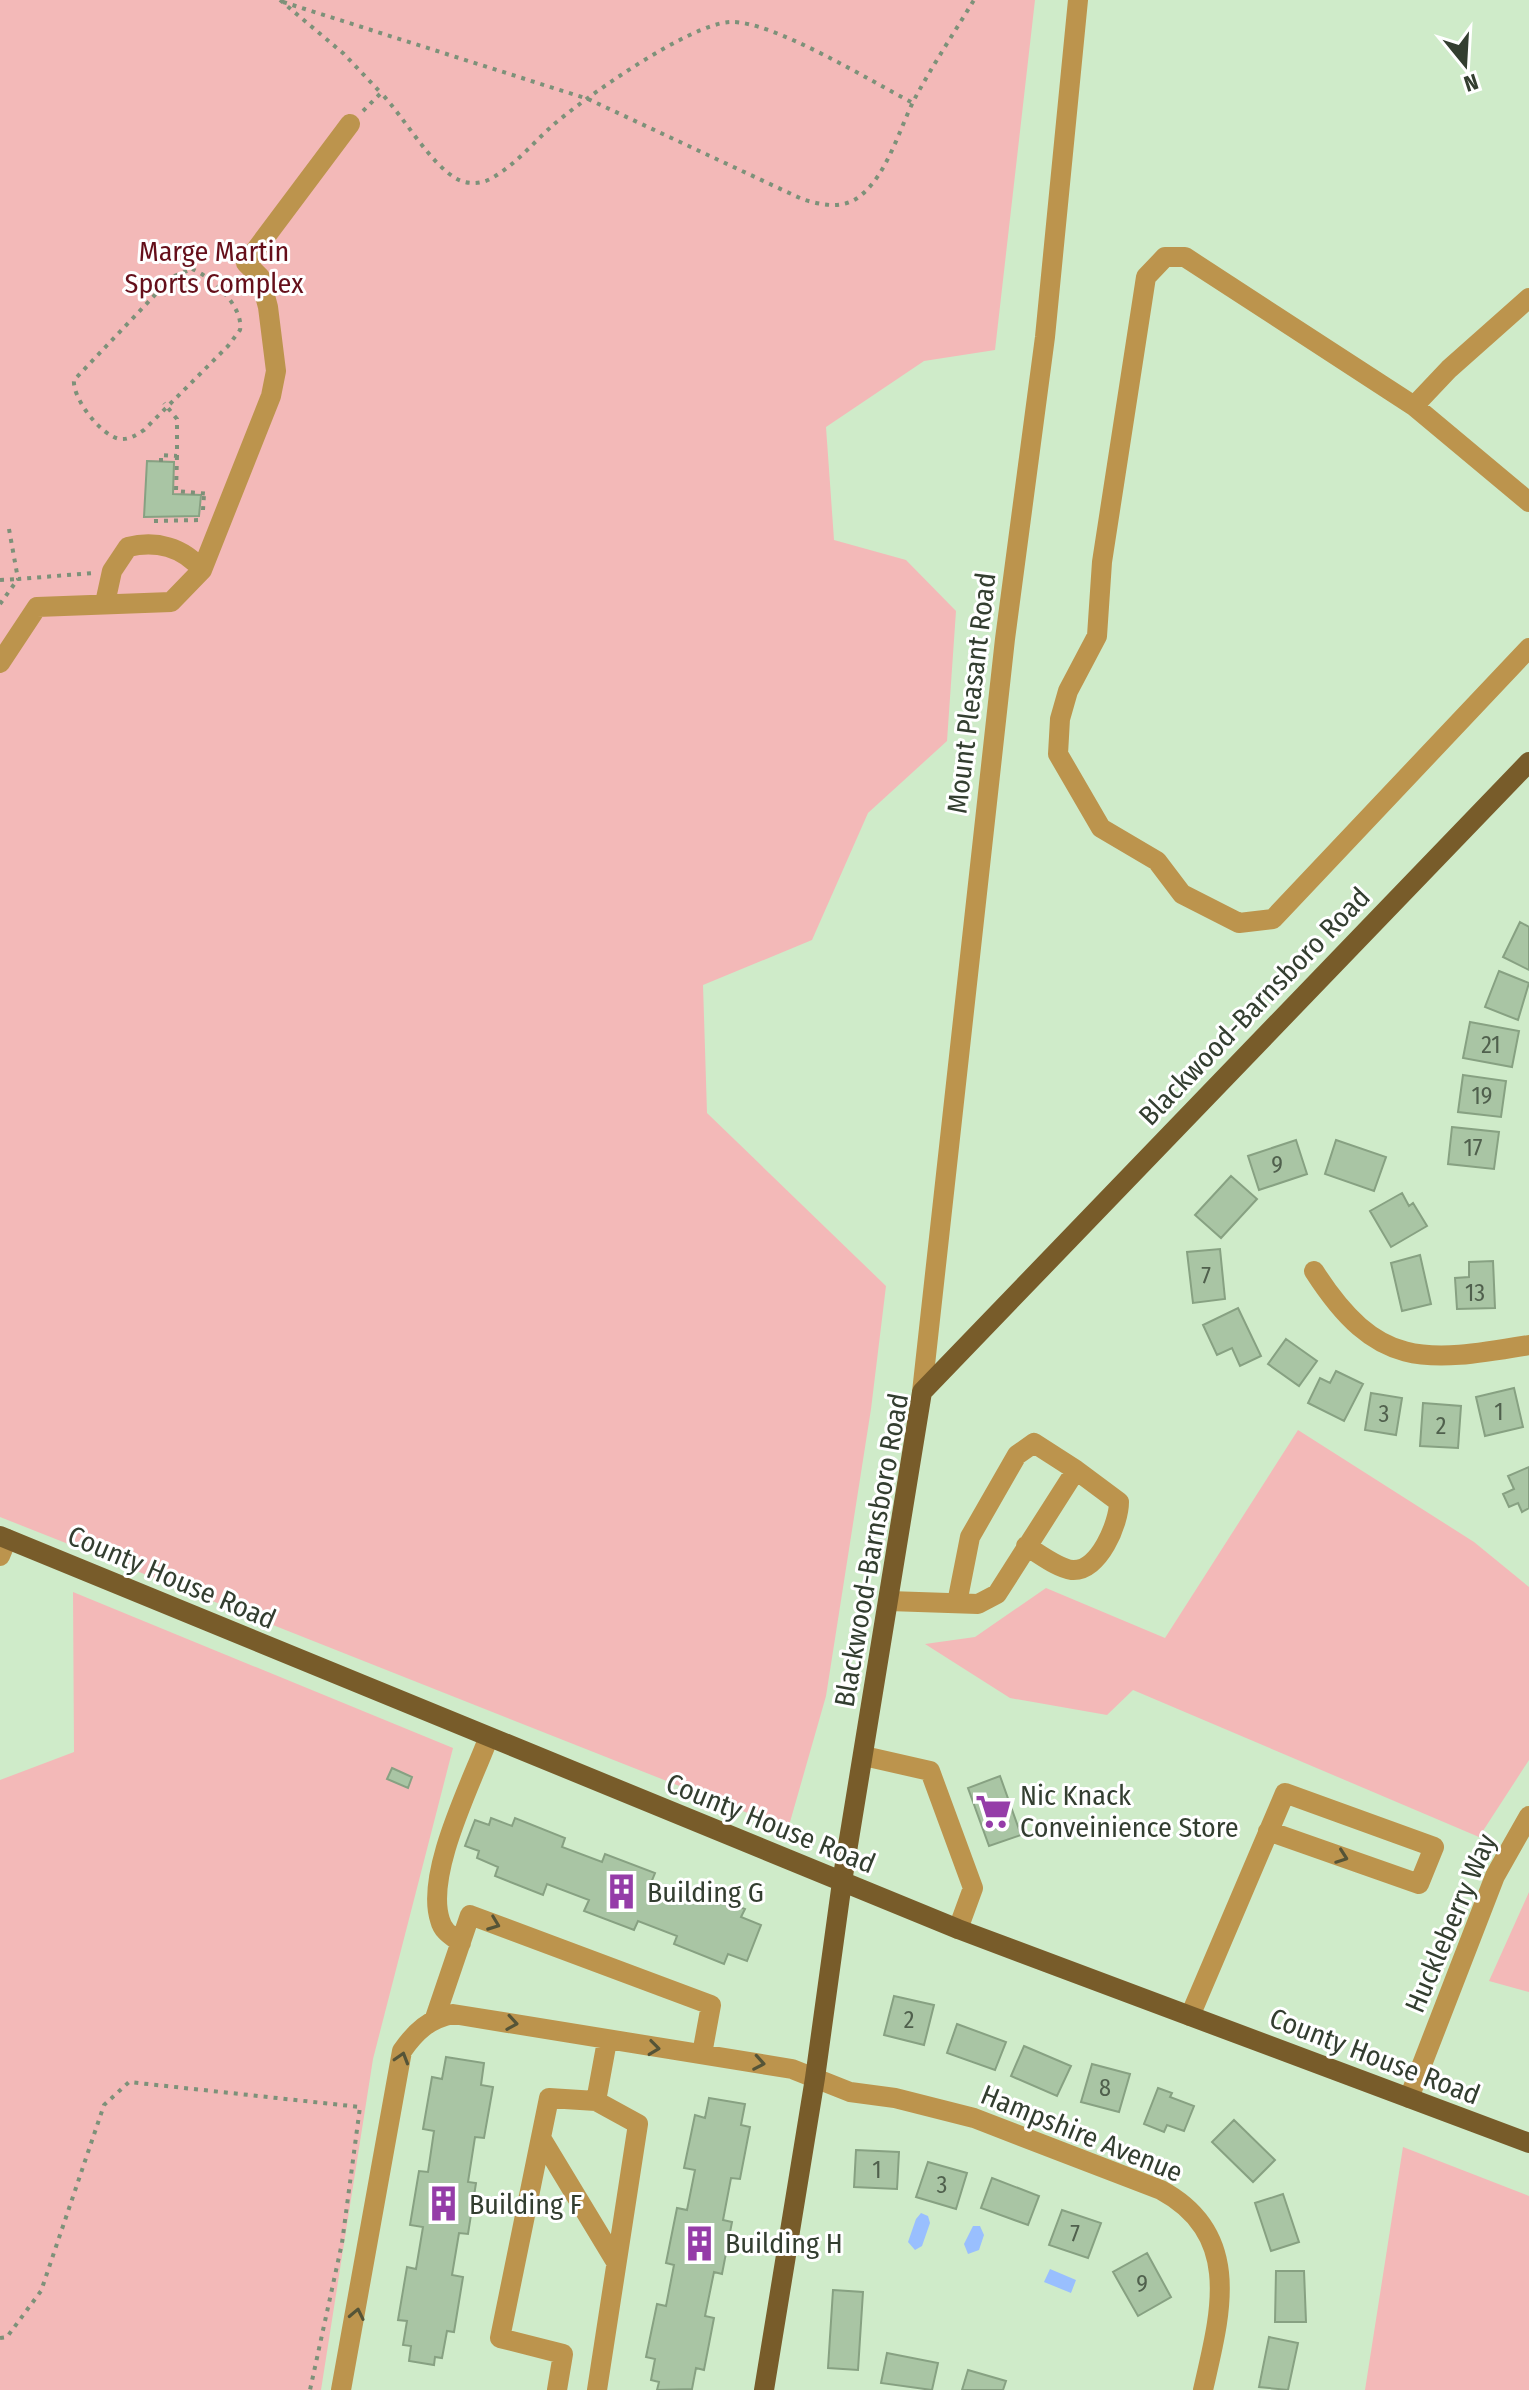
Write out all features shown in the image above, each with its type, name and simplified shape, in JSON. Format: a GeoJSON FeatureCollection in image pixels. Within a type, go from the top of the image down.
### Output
{"type":"FeatureCollection","features":[{"type":"Feature","properties":{"kind":"main road","name":"Blackwood-Barnsboro Road"},"geometry":{"type":"LineString","coordinates":[[764,2390],[922,1392],[1529,762]]}},
{"type":"Feature","properties":{"kind":"main road","name":"County House Road"},"geometry":{"type":"LineString","coordinates":[[2,1544],[958,1929],[1529,2143]]}},
{"type":"Feature","properties":{"kind":"street","name":"Mount Pleasant Road"},"geometry":{"type":"LineString","coordinates":[[922,1392],[1005,639],[1045,337],[1078,0]]}},
{"type":"Feature","properties":{"kind":"street"},"geometry":{"type":"LineString","coordinates":[[0,663],[37,607],[171,602],[202,570],[265,418],[276,371],[260,277],[246,263],[350,124]]}},
{"type":"Feature","properties":{"kind":"street"},"geometry":{"type":"LineString","coordinates":[[1529,502],[1414,406],[1185,257],[1165,257],[1146,277],[1102,562],[1097,636],[1068,691],[1060,719],[1058,754],[1101,828],[1157,861],[1182,894],[1239,923],[1273,919],[1529,648]]}},
{"type":"Feature","properties":{"kind":"street"},"geometry":{"type":"LineString","coordinates":[[1414,406],[1449,369],[1529,298]]}},
{"type":"Feature","properties":{"kind":"street"},"geometry":{"type":"LineString","coordinates":[[105,603],[112,571],[128,547],[144,543],[167,547],[189,555],[202,570]]}},
{"type":"Feature","properties":{"kind":"street"},"geometry":{"type":"LineString","coordinates":[[1314,1271],[1355,1326],[1391,1347],[1459,1356],[1529,1345]]}},
{"type":"Feature","properties":{"kind":"street"},"geometry":{"type":"LineString","coordinates":[[957,1603],[970,1537],[1017,1455],[1034,1443],[1119,1502],[1117,1523],[1099,1555],[1077,1570],[1067,1569],[1026,1546]]}},
{"type":"Feature","properties":{"kind":"street"},"geometry":{"type":"LineString","coordinates":[[889,1601],[978,1604],[997,1594],[1076,1470]]}},
{"type":"Feature","properties":{"kind":"street"},"geometry":{"type":"LineString","coordinates":[[461,1943],[444,1931],[440,1920],[438,1885],[445,1857],[488,1739]]}},
{"type":"Feature","properties":{"kind":"street"},"geometry":{"type":"LineString","coordinates":[[864,1756],[930,1771],[973,1888],[958,1929]]}},
{"type":"Feature","properties":{"kind":"street"},"geometry":{"type":"LineString","coordinates":[[1190,2016],[1268,1831],[1285,1793],[1434,1847],[1419,1884],[1268,1831]]}},
{"type":"Feature","properties":{"kind":"street","name":"Huckleberry Way"},"geometry":{"type":"LineString","coordinates":[[1409,2098],[1495,1876],[1529,1816]]}},
{"type":"Feature","properties":{"kind":"street"},"geometry":{"type":"LineString","coordinates":[[341,2390],[402,2051],[419,2029],[435,2018],[470,1915],[711,2005],[702,2054]]}},
{"type":"Feature","properties":{"kind":"street","name":"Hampshire Avenue"},"geometry":{"type":"LineString","coordinates":[[435,2018],[453,2014],[792,2069],[850,2092],[895,2098],[974,2118],[1123,2174],[1181,2203],[1198,2221],[1220,2265],[1221,2304],[1203,2390]]}},
{"type":"Feature","properties":{"kind":"street"},"geometry":{"type":"LineString","coordinates":[[596,2101],[607,2041]]}},
{"type":"Feature","properties":{"kind":"street"},"geometry":{"type":"LineString","coordinates":[[557,2390],[563,2354],[500,2338],[549,2098],[596,2101],[638,2124],[597,2390]]}},
{"type":"Feature","properties":{"kind":"street"},"geometry":{"type":"LineString","coordinates":[[541,2138],[616,2262]]}},
{"type":"Feature","properties":{"kind":"path"},"geometry":{"type":"LineString","coordinates":[[281,1],[588,99],[802,199],[831,206],[852,201],[869,187],[905,124],[913,103],[974,0]]}},
{"type":"Feature","properties":{"kind":"path"},"geometry":{"type":"LineString","coordinates":[[281,1],[344,54],[381,93],[444,170],[456,179],[472,183],[492,178],[588,99],[675,44],[701,30],[730,22],[759,26],[913,103]]}},
{"type":"Feature","properties":{"kind":"path"},"geometry":{"type":"LineString","coordinates":[[350,124],[381,93]]}},
{"type":"Feature","properties":{"kind":"path"},"geometry":{"type":"LineString","coordinates":[[197,271],[237,308],[240,330],[166,405],[144,430],[122,439],[112,436],[78,402],[74,380],[178,272],[197,271]]}},
{"type":"Feature","properties":{"kind":"path"},"geometry":{"type":"LineString","coordinates":[[219,291],[232,277],[241,285]]}},
{"type":"Feature","properties":{"kind":"path"},"geometry":{"type":"LineString","coordinates":[[166,405],[177,419],[176,491],[221,496]]}},
{"type":"Feature","properties":{"kind":"path"},"geometry":{"type":"LineString","coordinates":[[161,462],[161,455],[177,456]]}},
{"type":"Feature","properties":{"kind":"path"},"geometry":{"type":"LineString","coordinates":[[154,521],[203,520],[204,494]]}},
{"type":"Feature","properties":{"kind":"path"},"geometry":{"type":"LineString","coordinates":[[0,604],[18,579],[9,529]]}},
{"type":"Feature","properties":{"kind":"path"},"geometry":{"type":"LineString","coordinates":[[0,580],[88,575],[98,569]]}},
{"type":"Feature","properties":{"kind":"path"},"geometry":{"type":"LineString","coordinates":[[0,2338],[7,2337],[41,2291],[104,2105],[129,2082],[360,2107],[342,2243],[310,2390]]}},
{"type":"Feature","properties":{"kind":"green space","name":"Marge Martin Sports Complex"},"geometry":{"type":"Polygon","coordinates":[[[0,0],[1035,0],[995,350],[924,361],[826,427],[834,540],[906,560],[956,611],[947,741],[868,813],[812,940],[703,985],[707,1113],[886,1286],[871,1409],[826,1696],[788,1829],[0,1517],[0,0]]]}},
{"type":"Feature","properties":{"kind":"green space"},"geometry":{"type":"Polygon","coordinates":[[[1298,1430],[1474,1542],[1529,1587],[1529,1760],[1479,1837],[1133,1690],[1107,1715],[1010,1698],[925,1644],[975,1637],[1046,1588],[1165,1638],[1298,1430]]]}},
{"type":"Feature","properties":{"kind":"green space"},"geometry":{"type":"Polygon","coordinates":[[[73,1592],[453,1748],[373,2059],[321,2390],[0,2390],[0,1780],[74,1752],[73,1592]]]}},
{"type":"Feature","properties":{"kind":"green space"},"geometry":{"type":"Polygon","coordinates":[[[1529,1892],[1529,1992],[1489,1981],[1529,1892]]]}},
{"type":"Feature","properties":{"kind":"green space"},"geometry":{"type":"Polygon","coordinates":[[[1403,2147],[1529,2196],[1529,2390],[1365,2390],[1403,2147]]]}},
{"type":"Feature","properties":{"kind":"water"},"geometry":{"type":"Polygon","coordinates":[[[921,2213],[928,2216],[930,2223],[922,2246],[915,2250],[908,2242],[921,2213]]]}},
{"type":"Feature","properties":{"kind":"water"},"geometry":{"type":"Polygon","coordinates":[[[973,2226],[980,2226],[984,2235],[979,2250],[968,2254],[964,2244],[973,2226]]]}},
{"type":"Feature","properties":{"kind":"water"},"geometry":{"type":"Polygon","coordinates":[[[1050,2269],[1076,2280],[1071,2293],[1044,2282],[1050,2269]]]}},
{"type":"Feature","properties":{"kind":"building"},"geometry":{"type":"Polygon","coordinates":[[[147,461],[174,462],[173,494],[201,495],[199,516],[144,517],[147,461]]]}},
{"type":"Feature","properties":{"kind":"building"},"geometry":{"type":"Polygon","coordinates":[[[1520,922],[1529,927],[1529,970],[1503,957],[1520,922]]]}},
{"type":"Feature","properties":{"kind":"building"},"geometry":{"type":"Polygon","coordinates":[[[1499,971],[1529,983],[1518,1020],[1485,1007],[1499,971]]]}},
{"type":"Feature","properties":{"kind":"building"},"geometry":{"type":"Polygon","coordinates":[[[1470,1022],[1519,1031],[1512,1067],[1463,1058],[1470,1022]]]}},
{"type":"Feature","properties":{"kind":"building"},"geometry":{"type":"Polygon","coordinates":[[[1463,1075],[1506,1081],[1501,1117],[1458,1112],[1463,1075]]]}},
{"type":"Feature","properties":{"kind":"building"},"geometry":{"type":"Polygon","coordinates":[[[1452,1127],[1499,1132],[1494,1169],[1448,1164],[1452,1127]]]}},
{"type":"Feature","properties":{"kind":"building"},"geometry":{"type":"Polygon","coordinates":[[[1296,1140],[1307,1174],[1259,1190],[1248,1156],[1296,1140]]]}},
{"type":"Feature","properties":{"kind":"building"},"geometry":{"type":"Polygon","coordinates":[[[1336,1140],[1386,1157],[1374,1191],[1325,1174],[1336,1140]]]}},
{"type":"Feature","properties":{"kind":"building"},"geometry":{"type":"Polygon","coordinates":[[[1231,1176],[1257,1199],[1221,1238],[1195,1215],[1231,1176]]]}},
{"type":"Feature","properties":{"kind":"building"},"geometry":{"type":"Polygon","coordinates":[[[1402,1193],[1409,1206],[1413,1203],[1427,1226],[1391,1247],[1370,1211],[1402,1193]]]}},
{"type":"Feature","properties":{"kind":"building"},"geometry":{"type":"Polygon","coordinates":[[[1220,1249],[1225,1299],[1193,1303],[1187,1252],[1220,1249]]]}},
{"type":"Feature","properties":{"kind":"building"},"geometry":{"type":"Polygon","coordinates":[[[1420,1255],[1431,1304],[1402,1311],[1391,1263],[1420,1255]]]}},
{"type":"Feature","properties":{"kind":"building"},"geometry":{"type":"Polygon","coordinates":[[[1493,1261],[1495,1308],[1457,1309],[1455,1278],[1469,1277],[1469,1262],[1493,1261]]]}},
{"type":"Feature","properties":{"kind":"building"},"geometry":{"type":"Polygon","coordinates":[[[1238,1308],[1261,1356],[1240,1366],[1232,1348],[1217,1355],[1203,1325],[1238,1308]]]}},
{"type":"Feature","properties":{"kind":"building"},"geometry":{"type":"Polygon","coordinates":[[[1286,1339],[1317,1361],[1299,1386],[1268,1364],[1286,1339]]]}},
{"type":"Feature","properties":{"kind":"building"},"geometry":{"type":"Polygon","coordinates":[[[1336,1371],[1363,1384],[1344,1421],[1308,1403],[1320,1378],[1330,1383],[1336,1371]]]}},
{"type":"Feature","properties":{"kind":"building"},"geometry":{"type":"Polygon","coordinates":[[[1514,1388],[1523,1427],[1485,1436],[1476,1397],[1514,1388]]]}},
{"type":"Feature","properties":{"kind":"building"},"geometry":{"type":"Polygon","coordinates":[[[1371,1393],[1402,1398],[1396,1435],[1365,1430],[1371,1393]]]}},
{"type":"Feature","properties":{"kind":"building"},"geometry":{"type":"Polygon","coordinates":[[[1423,1403],[1461,1406],[1458,1448],[1420,1446],[1423,1403]]]}},
{"type":"Feature","properties":{"kind":"building"},"geometry":{"type":"Polygon","coordinates":[[[1529,1467],[1529,1508],[1522,1512],[1518,1503],[1509,1507],[1503,1494],[1514,1489],[1508,1476],[1529,1467]]]}},
{"type":"Feature","properties":{"kind":"building"},"geometry":{"type":"Polygon","coordinates":[[[392,1768],[412,1777],[408,1788],[387,1779],[392,1768]]]}},
{"type":"Feature","properties":{"kind":"building","name":"Nic Knack Conveinience Store"},"geometry":{"type":"Polygon","coordinates":[[[1000,1776],[1021,1835],[989,1846],[968,1788],[1000,1776]]]}},
{"type":"Feature","properties":{"kind":"building","name":"Building G"},"geometry":{"type":"Polygon","coordinates":[[[491,1818],[512,1826],[515,1818],[565,1838],[562,1847],[602,1862],[605,1854],[655,1873],[651,1883],[690,1898],[694,1889],[745,1909],[741,1917],[761,1925],[747,1961],[728,1954],[724,1964],[674,1944],[677,1936],[638,1921],[634,1930],[584,1911],[589,1900],[547,1884],[543,1895],[495,1876],[498,1867],[477,1858],[479,1851],[465,1846],[475,1820],[489,1825],[491,1818]]]}},
{"type":"Feature","properties":{"kind":"building"},"geometry":{"type":"Polygon","coordinates":[[[894,1996],[934,2005],[924,2045],[884,2035],[894,1996]]]}},
{"type":"Feature","properties":{"kind":"building"},"geometry":{"type":"Polygon","coordinates":[[[957,2024],[1006,2042],[995,2070],[947,2053],[957,2024]]]}},
{"type":"Feature","properties":{"kind":"building"},"geometry":{"type":"Polygon","coordinates":[[[1024,2046],[1071,2066],[1057,2096],[1011,2076],[1024,2046]]]}},
{"type":"Feature","properties":{"kind":"building","name":"Building F"},"geometry":{"type":"Polygon","coordinates":[[[446,2057],[484,2063],[481,2085],[493,2087],[484,2138],[475,2137],[468,2182],[476,2183],[468,2234],[459,2233],[452,2275],[463,2277],[454,2332],[447,2331],[442,2358],[435,2357],[434,2365],[409,2361],[411,2346],[403,2345],[407,2321],[398,2320],[407,2267],[416,2269],[423,2227],[410,2225],[419,2171],[428,2172],[434,2131],[423,2129],[432,2077],[442,2079],[446,2057]]]}},
{"type":"Feature","properties":{"kind":"building"},"geometry":{"type":"Polygon","coordinates":[[[1092,2064],[1130,2074],[1119,2112],[1081,2102],[1092,2064]]]}},
{"type":"Feature","properties":{"kind":"building"},"geometry":{"type":"Polygon","coordinates":[[[1158,2088],[1172,2093],[1170,2097],[1194,2106],[1184,2131],[1167,2125],[1164,2132],[1144,2124],[1158,2088]]]}},
{"type":"Feature","properties":{"kind":"building","name":"Building H"},"geometry":{"type":"Polygon","coordinates":[[[709,2098],[745,2104],[741,2125],[750,2127],[740,2179],[731,2178],[723,2220],[732,2222],[722,2274],[714,2272],[705,2316],[714,2318],[704,2370],[696,2368],[692,2389],[657,2390],[659,2382],[651,2380],[655,2359],[646,2357],[657,2304],[666,2306],[674,2265],[666,2263],[677,2208],[687,2210],[695,2170],[684,2168],[695,2115],[705,2118],[709,2098]]]}},
{"type":"Feature","properties":{"kind":"building"},"geometry":{"type":"Polygon","coordinates":[[[1234,2120],[1275,2160],[1253,2182],[1212,2142],[1234,2120]]]}},
{"type":"Feature","properties":{"kind":"building"},"geometry":{"type":"Polygon","coordinates":[[[856,2150],[899,2152],[897,2189],[854,2187],[856,2150]]]}},
{"type":"Feature","properties":{"kind":"building"},"geometry":{"type":"Polygon","coordinates":[[[928,2162],[967,2173],[956,2209],[916,2197],[928,2162]]]}},
{"type":"Feature","properties":{"kind":"building"},"geometry":{"type":"Polygon","coordinates":[[[992,2178],[1039,2196],[1028,2225],[981,2208],[992,2178]]]}},
{"type":"Feature","properties":{"kind":"building"},"geometry":{"type":"Polygon","coordinates":[[[1283,2194],[1299,2242],[1271,2251],[1255,2203],[1283,2194]]]}},
{"type":"Feature","properties":{"kind":"building"},"geometry":{"type":"Polygon","coordinates":[[[1062,2210],[1101,2223],[1088,2258],[1049,2245],[1062,2210]]]}},
{"type":"Feature","properties":{"kind":"building"},"geometry":{"type":"Polygon","coordinates":[[[1147,2253],[1171,2297],[1138,2316],[1113,2272],[1147,2253]]]}},
{"type":"Feature","properties":{"kind":"building"},"geometry":{"type":"Polygon","coordinates":[[[1276,2271],[1304,2271],[1306,2322],[1275,2322],[1276,2271]]]}},
{"type":"Feature","properties":{"kind":"building"},"geometry":{"type":"Polygon","coordinates":[[[833,2290],[863,2292],[858,2370],[828,2368],[833,2290]]]}},
{"type":"Feature","properties":{"kind":"building"},"geometry":{"type":"Polygon","coordinates":[[[1269,2337],[1298,2343],[1288,2390],[1259,2387],[1269,2337]]]}},
{"type":"Feature","properties":{"kind":"building"},"geometry":{"type":"Polygon","coordinates":[[[887,2353],[938,2363],[932,2390],[881,2383],[887,2353]]]}},
{"type":"Feature","properties":{"kind":"building"},"geometry":{"type":"Polygon","coordinates":[[[968,2370],[1006,2381],[1003,2390],[962,2390],[968,2370]]]}},
{"type":"Feature","properties":{"kind":"place","name":"Nic Knack Conveinience Store"},"geometry":{"type":"Point","coordinates":[994,1811]}},
{"type":"Feature","properties":{"kind":"place","name":"Building G"},"geometry":{"type":"Point","coordinates":[621,1892]}},
{"type":"Feature","properties":{"kind":"place","name":"Building F"},"geometry":{"type":"Point","coordinates":[443,2204]}},
{"type":"Feature","properties":{"kind":"place","name":"Building H"},"geometry":{"type":"Point","coordinates":[699,2243]}}]}
